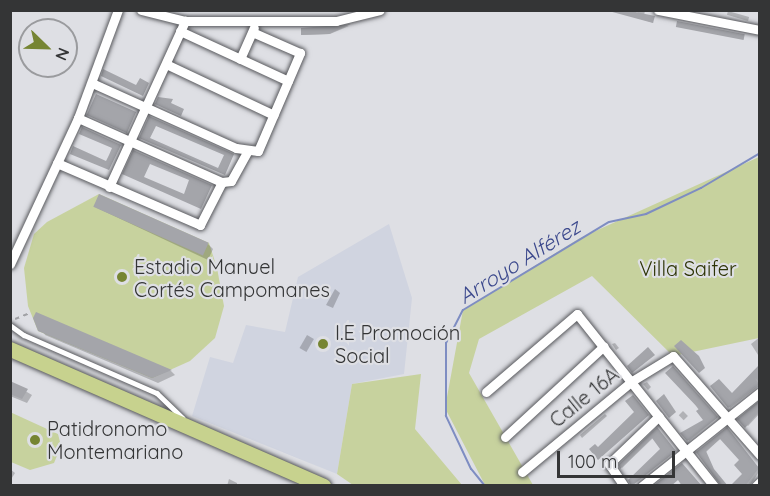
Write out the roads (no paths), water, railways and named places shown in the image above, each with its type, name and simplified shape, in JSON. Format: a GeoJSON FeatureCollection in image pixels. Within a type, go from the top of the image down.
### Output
{"type":"FeatureCollection","features":[{"type":"Feature","properties":{"kind":"main road"},"geometry":{"type":"LineString","coordinates":[[11,349],[323,486]]}},
{"type":"Feature","properties":{"kind":"street"},"geometry":{"type":"LineString","coordinates":[[10,264],[78,118],[118,10]]}},
{"type":"Feature","properties":{"kind":"street"},"geometry":{"type":"LineString","coordinates":[[141,10],[185,21],[336,21],[380,10]]}},
{"type":"Feature","properties":{"kind":"street"},"geometry":{"type":"LineString","coordinates":[[658,10],[700,13],[759,30]]}},
{"type":"Feature","properties":{"kind":"street"},"geometry":{"type":"LineString","coordinates":[[109,187],[185,21]]}},
{"type":"Feature","properties":{"kind":"street"},"geometry":{"type":"LineString","coordinates":[[240,59],[257,21]]}},
{"type":"Feature","properties":{"kind":"street"},"geometry":{"type":"LineString","coordinates":[[180,31],[288,81]]}},
{"type":"Feature","properties":{"kind":"street"},"geometry":{"type":"LineString","coordinates":[[92,82],[236,148],[258,151],[300,53],[252,32]]}},
{"type":"Feature","properties":{"kind":"street"},"geometry":{"type":"LineString","coordinates":[[166,64],[274,115]]}},
{"type":"Feature","properties":{"kind":"street"},"geometry":{"type":"LineString","coordinates":[[78,118],[222,182],[231,181],[248,150]]}},
{"type":"Feature","properties":{"kind":"street"},"geometry":{"type":"LineString","coordinates":[[57,163],[200,225],[222,182]]}},
{"type":"Feature","properties":{"kind":"street"},"geometry":{"type":"LineString","coordinates":[[486,392],[577,314],[714,486]]}},
{"type":"Feature","properties":{"kind":"street"},"geometry":{"type":"LineString","coordinates":[[506,436],[604,346]]}},
{"type":"Feature","properties":{"kind":"street","name":"Calle 16A"},"geometry":{"type":"LineString","coordinates":[[522,472],[632,381],[673,356],[727,418]]}},
{"type":"Feature","properties":{"kind":"street"},"geometry":{"type":"LineString","coordinates":[[642,486],[759,392]]}},
{"type":"Feature","properties":{"kind":"street"},"geometry":{"type":"LineString","coordinates":[[624,486],[609,464],[659,416]]}},
{"type":"Feature","properties":{"kind":"street"},"geometry":{"type":"LineString","coordinates":[[727,418],[759,455]]}},
{"type":"Feature","properties":{"kind":"street"},"geometry":{"type":"LineString","coordinates":[[756,486],[759,482]]}},
{"type":"Feature","properties":{"kind":"lane"},"geometry":{"type":"LineString","coordinates":[[10,323],[24,335],[157,393],[190,427]]}},
{"type":"Feature","properties":{"kind":"waterway","name":"Arroyo Alférez"},"geometry":{"type":"LineString","coordinates":[[485,486],[471,469],[446,416],[446,343],[463,310],[609,222],[646,214],[701,188],[760,153]]}},
{"type":"Feature","properties":{"kind":"place","name":"Estadio Manuel Cortés Campomanes"},"geometry":{"type":"Point","coordinates":[122,277]}},
{"type":"Feature","properties":{"kind":"place","name":"I.E Promoción Social"},"geometry":{"type":"Point","coordinates":[323,344]}},
{"type":"Feature","properties":{"kind":"place","name":"Patidronomo Montemariano"},"geometry":{"type":"Point","coordinates":[35,440]}},
{"type":"Feature","properties":{"kind":"park label","name":"Villa Saifer"},"geometry":{"type":"Point","coordinates":[688,268]}}]}
